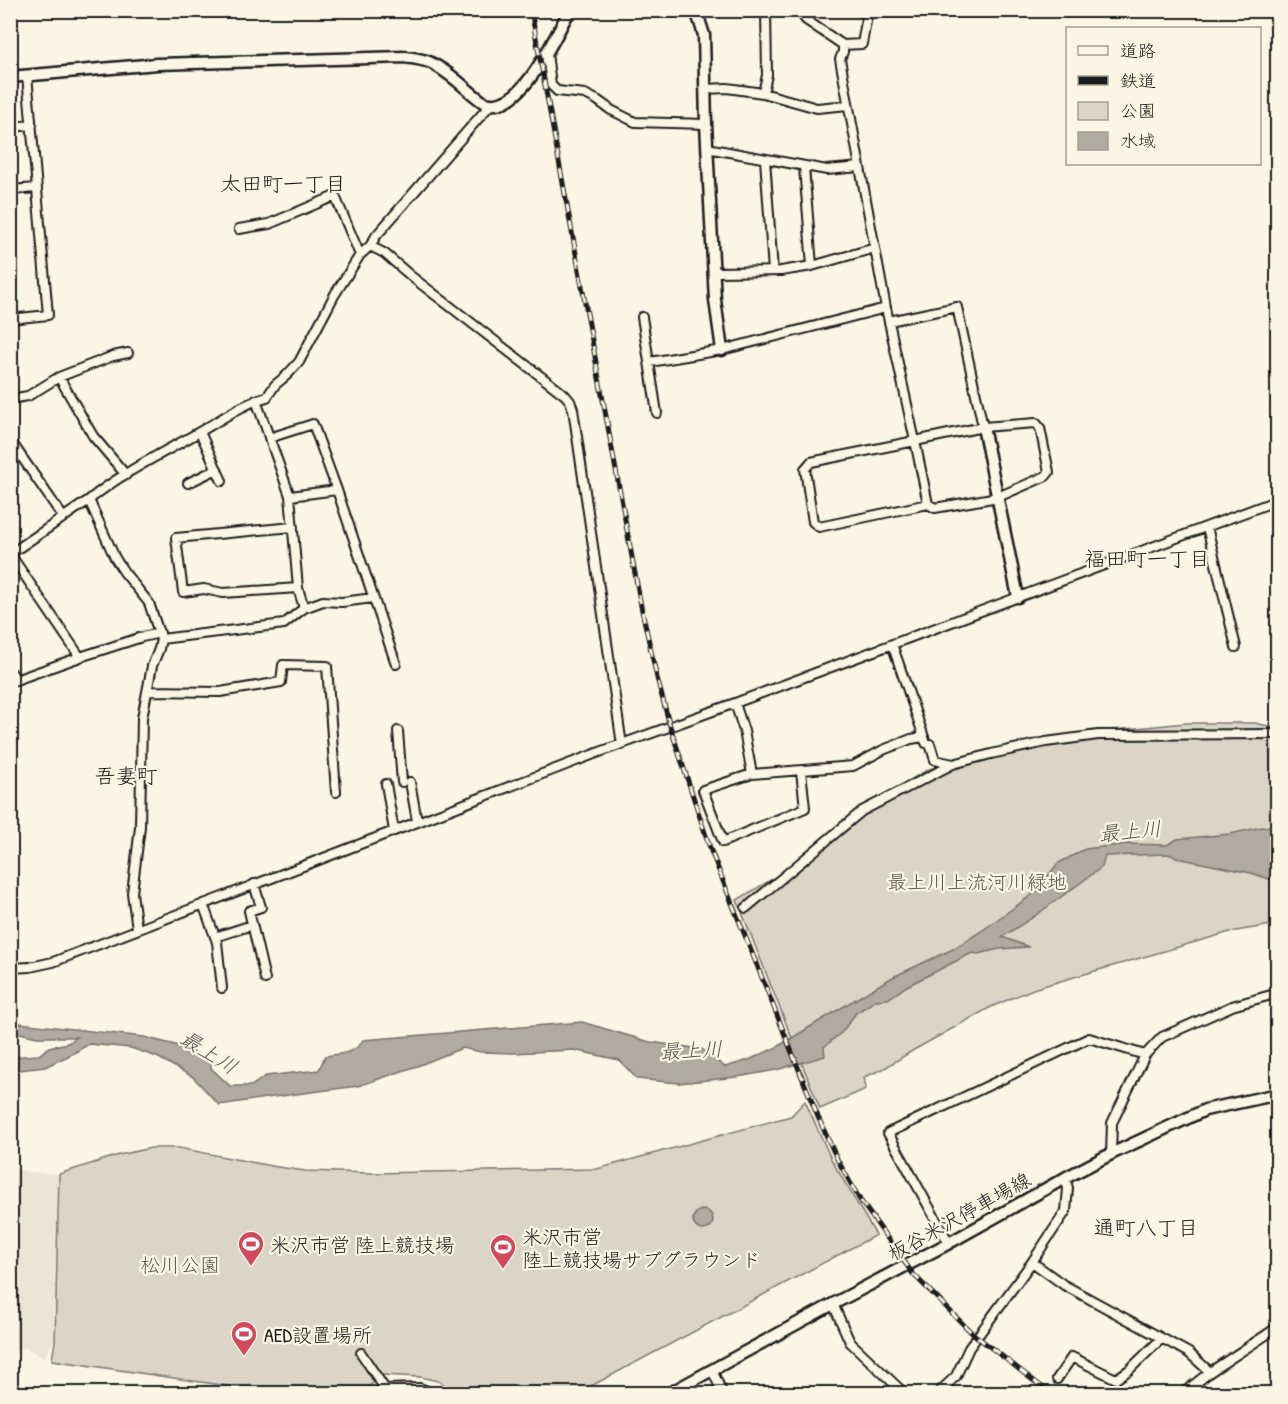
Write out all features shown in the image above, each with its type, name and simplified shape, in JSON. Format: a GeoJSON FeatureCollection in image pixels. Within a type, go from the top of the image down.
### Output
{"type":"FeatureCollection","features":[{"type":"Feature","properties":{"kind":"street"},"geometry":{"type":"LineString","coordinates":[[10,77],[158,64],[405,57],[430,62],[483,102],[490,105],[499,104],[522,89],[570,10]]}},
{"type":"Feature","properties":{"kind":"street"},"geometry":{"type":"LineString","coordinates":[[696,10],[704,35],[715,300],[722,350]]}},
{"type":"Feature","properties":{"kind":"street"},"geometry":{"type":"LineString","coordinates":[[763,93],[767,75],[766,10]]}},
{"type":"Feature","properties":{"kind":"street"},"geometry":{"type":"LineString","coordinates":[[798,10],[807,20],[843,45],[862,44],[868,10]]}},
{"type":"Feature","properties":{"kind":"street"},"geometry":{"type":"LineString","coordinates":[[843,45],[840,59],[848,105],[886,308],[928,504]]}},
{"type":"Feature","properties":{"kind":"street"},"geometry":{"type":"LineString","coordinates":[[546,51],[552,85],[557,91],[585,94],[635,122],[706,124]]}},
{"type":"Feature","properties":{"kind":"street"},"geometry":{"type":"LineString","coordinates":[[10,319],[48,315],[27,75]]}},
{"type":"Feature","properties":{"kind":"street"},"geometry":{"type":"LineString","coordinates":[[706,89],[727,88],[763,93],[817,108],[848,105]]}},
{"type":"Feature","properties":{"kind":"street"},"geometry":{"type":"LineString","coordinates":[[80,657],[10,554],[163,452],[256,400],[267,397],[275,385],[299,362],[335,294],[360,255],[490,105]]}},
{"type":"Feature","properties":{"kind":"street"},"geometry":{"type":"LineString","coordinates":[[10,127],[32,125]]}},
{"type":"Feature","properties":{"kind":"street"},"geometry":{"type":"LineString","coordinates":[[707,148],[827,170],[860,167]]}},
{"type":"Feature","properties":{"kind":"street"},"geometry":{"type":"LineString","coordinates":[[765,159],[773,272]]}},
{"type":"Feature","properties":{"kind":"street"},"geometry":{"type":"LineString","coordinates":[[804,167],[812,266]]}},
{"type":"Feature","properties":{"kind":"street"},"geometry":{"type":"LineString","coordinates":[[10,190],[37,188]]}},
{"type":"Feature","properties":{"kind":"street"},"geometry":{"type":"LineString","coordinates":[[239,229],[269,224],[335,196],[360,255]]}},
{"type":"Feature","properties":{"kind":"street"},"geometry":{"type":"LineString","coordinates":[[370,246],[384,253],[570,400],[622,745]]}},
{"type":"Feature","properties":{"kind":"street"},"geometry":{"type":"LineString","coordinates":[[714,272],[773,272],[812,266],[875,248]]}},
{"type":"Feature","properties":{"kind":"street"},"geometry":{"type":"LineString","coordinates":[[889,321],[957,307],[1018,597]]}},
{"type":"Feature","properties":{"kind":"street"},"geometry":{"type":"LineString","coordinates":[[650,362],[722,350],[886,308]]}},
{"type":"Feature","properties":{"kind":"street"},"geometry":{"type":"LineString","coordinates":[[642,316],[657,413]]}},
{"type":"Feature","properties":{"kind":"street"},"geometry":{"type":"LineString","coordinates":[[10,399],[28,396],[59,377],[113,356],[128,353]]}},
{"type":"Feature","properties":{"kind":"street"},"geometry":{"type":"LineString","coordinates":[[59,377],[93,436],[126,475]]}},
{"type":"Feature","properties":{"kind":"street"},"geometry":{"type":"LineString","coordinates":[[256,400],[290,496],[298,588],[304,608]]}},
{"type":"Feature","properties":{"kind":"street"},"geometry":{"type":"LineString","coordinates":[[1036,423],[1040,428],[1049,472],[1046,476],[998,497],[935,508],[928,504],[819,527],[813,522],[805,470],[811,462],[915,441],[983,427],[1036,423]]}},
{"type":"Feature","properties":{"kind":"street"},"geometry":{"type":"LineString","coordinates":[[269,438],[313,424],[396,664]]}},
{"type":"Feature","properties":{"kind":"street"},"geometry":{"type":"LineString","coordinates":[[200,432],[222,481]]}},
{"type":"Feature","properties":{"kind":"street"},"geometry":{"type":"LineString","coordinates":[[10,440],[63,517]]}},
{"type":"Feature","properties":{"kind":"street"},"geometry":{"type":"LineString","coordinates":[[188,483],[217,469]]}},
{"type":"Feature","properties":{"kind":"street"},"geometry":{"type":"LineString","coordinates":[[290,496],[337,490]]}},
{"type":"Feature","properties":{"kind":"street"},"geometry":{"type":"LineString","coordinates":[[90,500],[115,558],[149,603],[160,636],[159,650],[152,666],[142,718],[140,827],[132,893],[137,929]]}},
{"type":"Feature","properties":{"kind":"street"},"geometry":{"type":"LineString","coordinates":[[10,949],[11,968],[53,962],[417,821],[1278,500]]}},
{"type":"Feature","properties":{"kind":"street"},"geometry":{"type":"LineString","coordinates":[[293,527],[176,538],[183,592],[204,589],[223,593],[298,588]]}},
{"type":"Feature","properties":{"kind":"street"},"geometry":{"type":"LineString","coordinates":[[1208,527],[1236,647]]}},
{"type":"Feature","properties":{"kind":"street"},"geometry":{"type":"LineString","coordinates":[[10,671],[14,681],[142,637],[284,624],[304,608],[323,601],[342,602],[373,598]]}},
{"type":"Feature","properties":{"kind":"street"},"geometry":{"type":"LineString","coordinates":[[892,644],[926,743],[930,744],[935,760],[952,764]]}},
{"type":"Feature","properties":{"kind":"street"},"geometry":{"type":"LineString","coordinates":[[148,691],[156,693],[220,692],[281,682],[283,665],[327,666],[336,792]]}},
{"type":"Feature","properties":{"kind":"street"},"geometry":{"type":"LineString","coordinates":[[735,703],[744,731],[752,774]]}},
{"type":"Feature","properties":{"kind":"street"},"geometry":{"type":"LineString","coordinates":[[398,731],[406,782],[417,821]]}},
{"type":"Feature","properties":{"kind":"street"},"geometry":{"type":"LineString","coordinates":[[746,908],[862,812],[952,764],[1046,742],[1098,735],[1278,734]]}},
{"type":"Feature","properties":{"kind":"street"},"geometry":{"type":"LineString","coordinates":[[801,771],[805,808],[723,842],[703,790],[752,774],[852,766],[892,746],[924,737]]}},
{"type":"Feature","properties":{"kind":"street"},"geometry":{"type":"LineString","coordinates":[[386,784],[394,831]]}},
{"type":"Feature","properties":{"kind":"street"},"geometry":{"type":"LineString","coordinates":[[254,884],[261,907],[249,911],[265,979]]}},
{"type":"Feature","properties":{"kind":"street"},"geometry":{"type":"LineString","coordinates":[[203,904],[215,937],[222,988]]}},
{"type":"Feature","properties":{"kind":"street"},"geometry":{"type":"LineString","coordinates":[[215,937],[252,925]]}},
{"type":"Feature","properties":{"kind":"street"},"geometry":{"type":"LineString","coordinates":[[1112,1154],[1112,1123],[1145,1055],[1162,1036],[1232,1006],[1278,993]]}},
{"type":"Feature","properties":{"kind":"street"},"geometry":{"type":"LineString","coordinates":[[949,1244],[888,1133],[1089,1038],[1145,1055]]}},
{"type":"Feature","properties":{"kind":"street","name":"板谷米沢停車場線"},"geometry":{"type":"LineString","coordinates":[[668,1394],[1112,1154],[1205,1110],[1278,1094]]}},
{"type":"Feature","properties":{"kind":"street"},"geometry":{"type":"LineString","coordinates":[[937,1394],[956,1376],[969,1348],[1066,1211],[1068,1188],[1065,1178]]}},
{"type":"Feature","properties":{"kind":"street"},"geometry":{"type":"LineString","coordinates":[[1032,1262],[1064,1285],[1189,1353],[1210,1372]]}},
{"type":"Feature","properties":{"kind":"street"},"geometry":{"type":"LineString","coordinates":[[833,1304],[850,1342],[905,1394]]}},
{"type":"Feature","properties":{"kind":"street"},"geometry":{"type":"LineString","coordinates":[[1182,1394],[1210,1372],[1278,1327]]}},
{"type":"Feature","properties":{"kind":"street"},"geometry":{"type":"LineString","coordinates":[[1057,1379],[1072,1357],[1116,1379],[1129,1370],[1161,1338]]}},
{"type":"Feature","properties":{"kind":"street"},"geometry":{"type":"LineString","coordinates":[[361,1353],[385,1389],[420,1388],[435,1394]]}},
{"type":"Feature","properties":{"kind":"street"},"geometry":{"type":"LineString","coordinates":[[712,1370],[723,1394]]}},
{"type":"Feature","properties":{"kind":"shaded area"},"geometry":{"type":"Polygon","coordinates":[[[11,1167],[28,1172],[58,1174],[54,1340],[44,1358],[25,1347],[11,1355],[11,1167]]]}},
{"type":"Feature","properties":{"kind":"green space","name":"最上川上流河川緑地"},"geometry":{"type":"Polygon","coordinates":[[[1186,723],[1255,723],[1277,728],[1277,924],[1230,932],[1033,989],[991,1007],[883,1069],[864,1077],[866,1089],[820,1109],[737,900],[789,869],[861,808],[929,769],[1046,737],[1186,723]]]}},
{"type":"Feature","properties":{"kind":"green space","name":"松川公園"},"geometry":{"type":"Polygon","coordinates":[[[805,1101],[832,1161],[876,1235],[578,1393],[455,1393],[438,1381],[420,1377],[383,1375],[369,1386],[369,1393],[266,1393],[52,1360],[55,1341],[59,1174],[119,1155],[151,1148],[179,1148],[305,1171],[370,1173],[597,1169],[791,1116],[805,1101]]]}},
{"type":"Feature","properties":{"kind":"water","name":"最上川"},"geometry":{"type":"Polygon","coordinates":[[[1277,825],[1277,875],[1272,880],[1168,854],[1105,856],[1102,867],[1002,937],[1029,947],[972,953],[907,986],[888,999],[876,1000],[856,1013],[842,1032],[824,1047],[825,1056],[776,1070],[679,1083],[637,1079],[619,1060],[574,1050],[513,1053],[481,1052],[462,1048],[358,1086],[219,1105],[193,1077],[157,1057],[131,1048],[89,1044],[45,1067],[11,1071],[11,1057],[39,1055],[49,1047],[68,1043],[77,1037],[37,1037],[11,1031],[11,1022],[144,1037],[187,1048],[211,1064],[211,1068],[230,1086],[251,1086],[266,1076],[319,1070],[325,1056],[351,1051],[363,1040],[582,1022],[650,1042],[702,1049],[725,1067],[749,1060],[777,1047],[893,977],[955,948],[1037,891],[1057,864],[1085,849],[1127,844],[1167,845],[1177,839],[1230,834],[1277,825]]]}},
{"type":"Feature","properties":{"kind":"water"},"geometry":{"type":"Polygon","coordinates":[[[703,1210],[710,1213],[713,1220],[710,1227],[703,1230],[696,1227],[693,1220],[696,1213],[703,1210]]]}},
{"type":"Feature","properties":{"kind":"railway"},"geometry":{"type":"LineString","coordinates":[[531,10],[641,606],[670,726],[711,851],[818,1117],[837,1159],[860,1200],[913,1274],[972,1333],[1051,1394]]}},
{"type":"Feature","properties":{"kind":"place","name":"米沢市営 陸上競技場"},"geometry":{"type":"Point","coordinates":[251,1267]}},
{"type":"Feature","properties":{"kind":"place","name":"米沢市営 陸上競技場サブグラウンド"},"geometry":{"type":"Point","coordinates":[503,1270]}},
{"type":"Feature","properties":{"kind":"place","name":"AED設置場所"},"geometry":{"type":"Point","coordinates":[244,1357]}},
{"type":"Feature","properties":{"kind":"district","name":"太田町一丁目"},"geometry":{"type":"Point","coordinates":[283,183]}},
{"type":"Feature","properties":{"kind":"district","name":"福田町一丁目"},"geometry":{"type":"Point","coordinates":[1147,558]}},
{"type":"Feature","properties":{"kind":"district","name":"吾妻町"},"geometry":{"type":"Point","coordinates":[126,775]}},
{"type":"Feature","properties":{"kind":"district","name":"通町八丁目"},"geometry":{"type":"Point","coordinates":[1146,1227]}}]}
